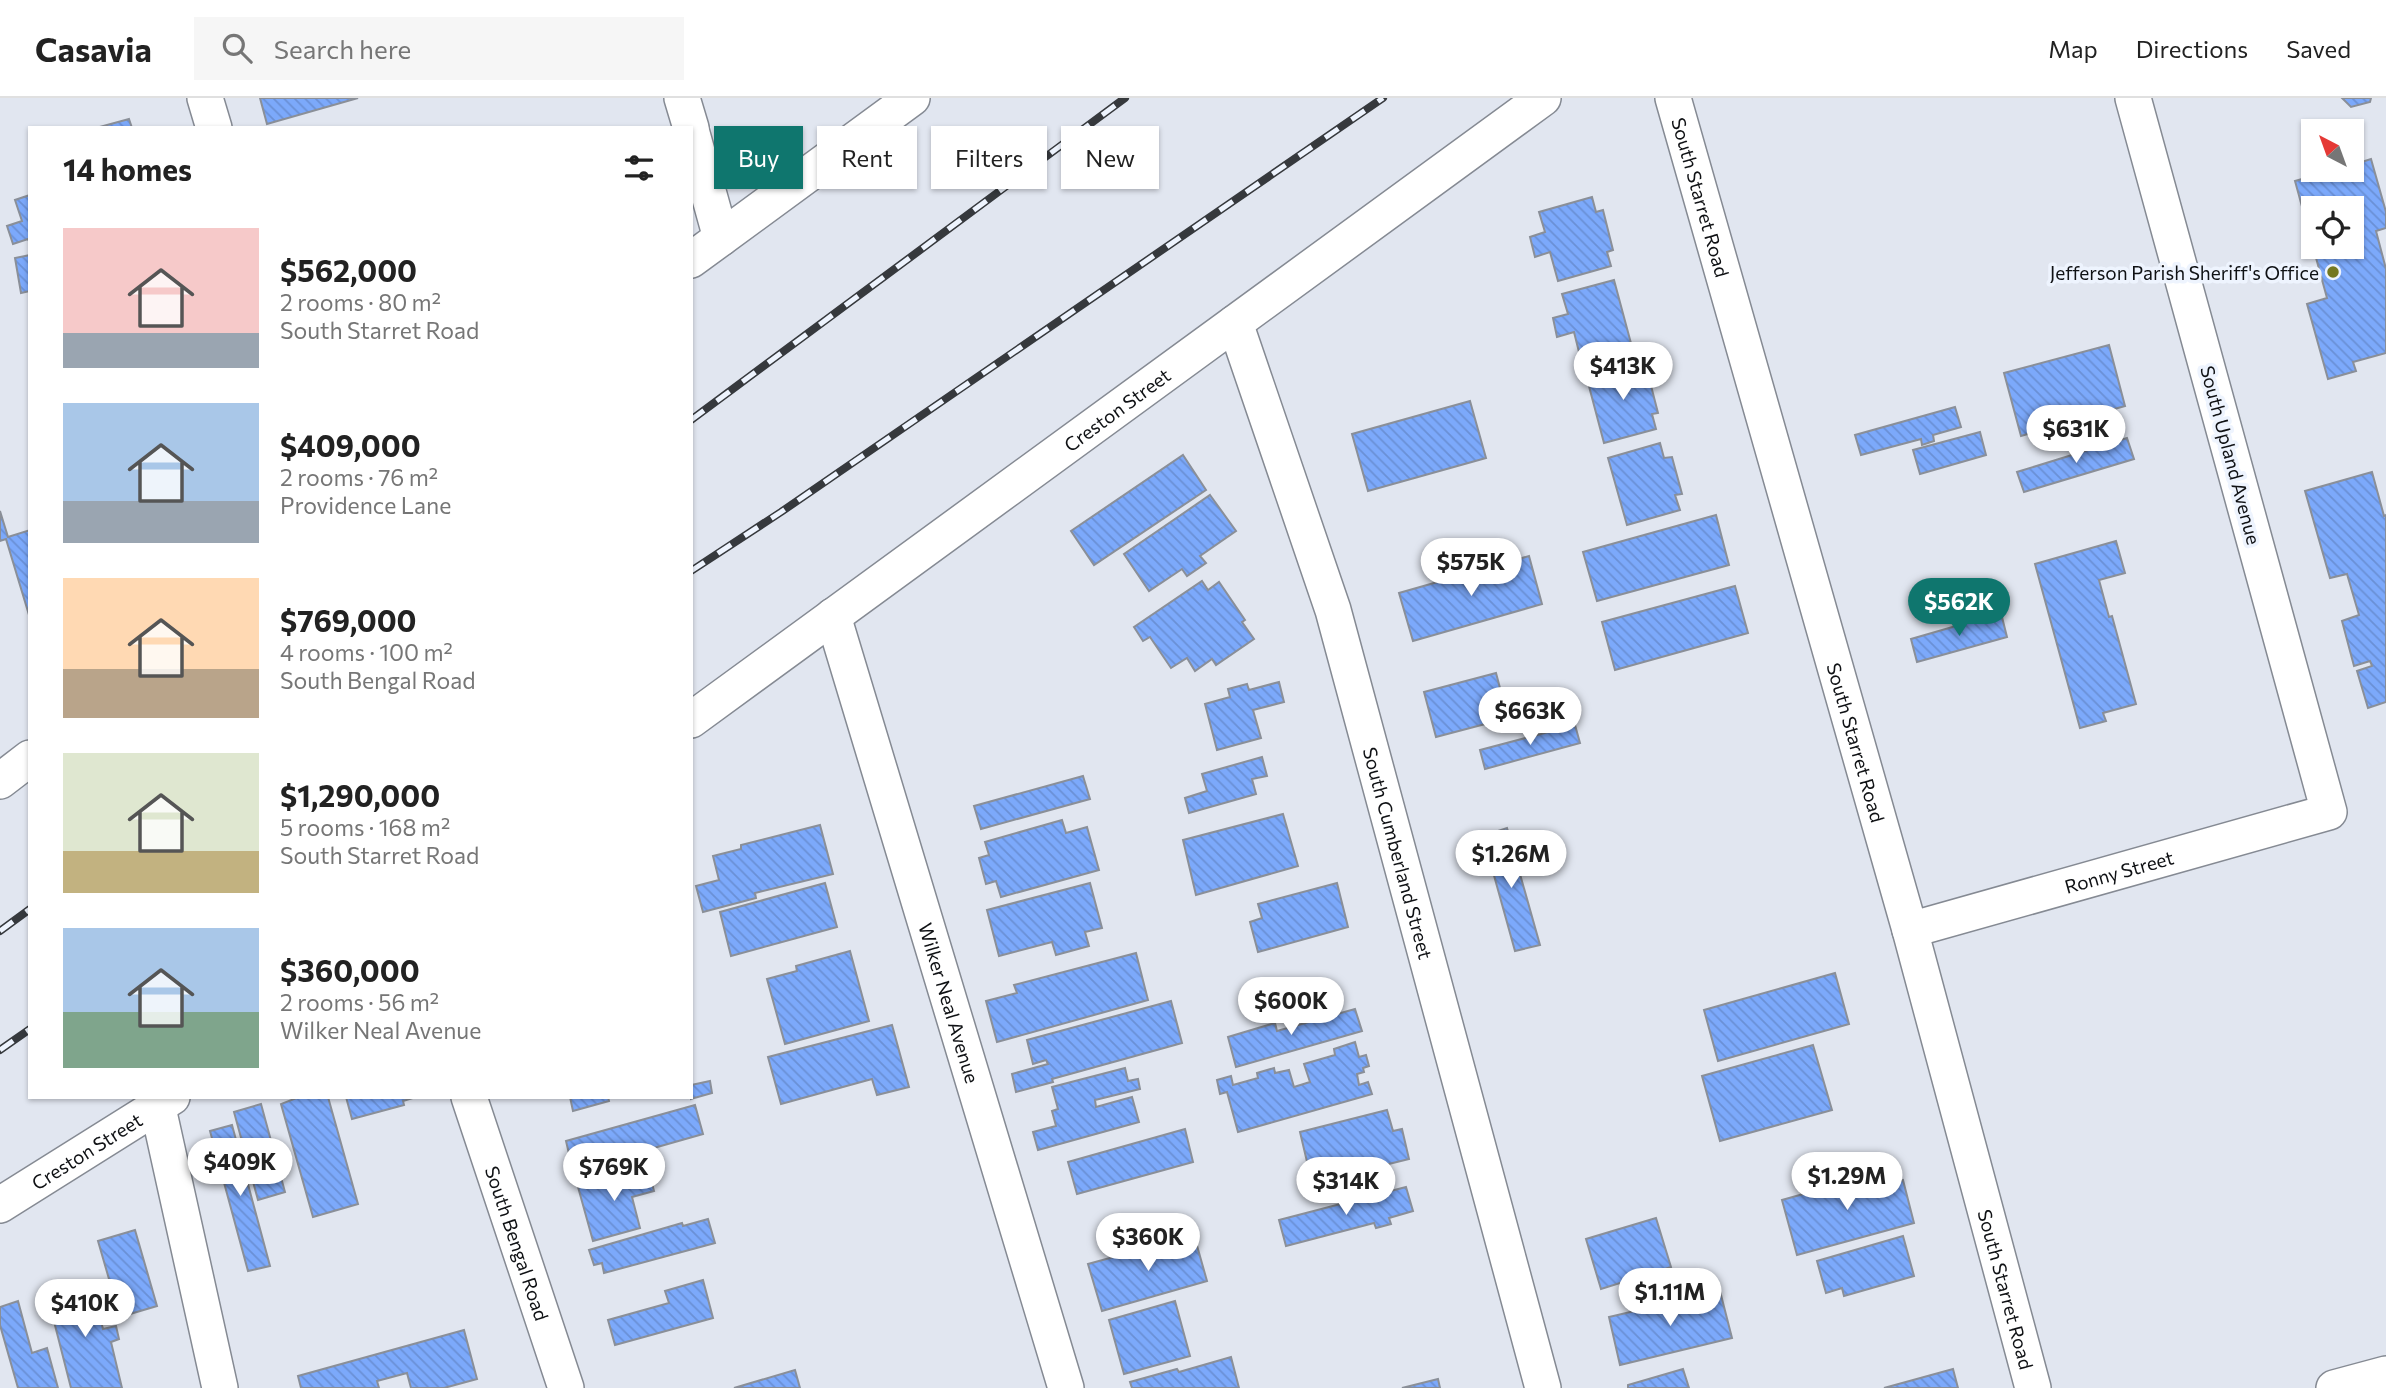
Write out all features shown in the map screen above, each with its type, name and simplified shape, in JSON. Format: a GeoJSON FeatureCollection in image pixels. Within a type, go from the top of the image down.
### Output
{"type":"FeatureCollection","features":[{"type":"Feature","properties":{"kind":"street"},"geometry":{"type":"LineString","coordinates":[[205,98],[213,126]]}},
{"type":"Feature","properties":{"kind":"street"},"geometry":{"type":"LineString","coordinates":[[682,98],[690,126]]}},
{"type":"Feature","properties":{"kind":"street"},"geometry":{"type":"LineString","coordinates":[[693,259],[912,98]]}},
{"type":"Feature","properties":{"kind":"street","name":"Creston Street"},"geometry":{"type":"LineString","coordinates":[[693,719],[1543,98]]}},
{"type":"Feature","properties":{"kind":"street","name":"South Starret Road"},"geometry":{"type":"LineString","coordinates":[[1673,98],[1910,930],[2033,1388]]}},
{"type":"Feature","properties":{"kind":"street","name":"South Upland Avenue"},"geometry":{"type":"LineString","coordinates":[[2133,98],[2329,812]]}},
{"type":"Feature","properties":{"kind":"street"},"geometry":{"type":"LineString","coordinates":[[693,136],[721,238]]}},
{"type":"Feature","properties":{"kind":"street","name":"South Cumberland Street"},"geometry":{"type":"LineString","coordinates":[[1235,323],[1333,610],[1543,1388]]}},
{"type":"Feature","properties":{"kind":"street","name":"Wilker Neal Avenue"},"geometry":{"type":"LineString","coordinates":[[833,616],[1066,1388]]}},
{"type":"Feature","properties":{"kind":"street"},"geometry":{"type":"LineString","coordinates":[[0,781],[28,760]]}},
{"type":"Feature","properties":{"kind":"street","name":"Ronny Street"},"geometry":{"type":"LineString","coordinates":[[1910,930],[2329,812]]}},
{"type":"Feature","properties":{"kind":"street","name":"South Bengal Road"},"geometry":{"type":"LineString","coordinates":[[470,1099],[566,1388]]}},
{"type":"Feature","properties":{"kind":"street"},"geometry":{"type":"LineString","coordinates":[[165,1102],[220,1388]]}},
{"type":"Feature","properties":{"kind":"street","name":"Creston Street"},"geometry":{"type":"LineString","coordinates":[[0,1205],[165,1102]]}},
{"type":"Feature","properties":{"kind":"street"},"geometry":{"type":"LineString","coordinates":[[2334,1388],[2386,1374]]}},
{"type":"Feature","properties":{"kind":"building"},"geometry":{"type":"Polygon","coordinates":[[[260,98],[358,98],[267,124],[260,98]]]}},
{"type":"Feature","properties":{"kind":"building"},"geometry":{"type":"Polygon","coordinates":[[[2342,98],[2371,98],[2370,102],[2351,107],[2342,98]]]}},
{"type":"Feature","properties":{"kind":"building"},"geometry":{"type":"Polygon","coordinates":[[[129,119],[131,126],[103,126],[129,119]]]}},
{"type":"Feature","properties":{"kind":"building"},"geometry":{"type":"Polygon","coordinates":[[[2371,159],[2386,212],[2386,228],[2376,231],[2386,269],[2386,353],[2353,362],[2356,371],[2328,379],[2307,304],[2327,298],[2316,259],[2364,259],[2364,196],[2301,196],[2301,203],[2295,181],[2364,182],[2364,161],[2371,159]]]}},
{"type":"Feature","properties":{"kind":"building"},"geometry":{"type":"Polygon","coordinates":[[[28,196],[28,239],[13,244],[7,226],[22,221],[15,200],[28,196]]]}},
{"type":"Feature","properties":{"kind":"building"},"geometry":{"type":"Polygon","coordinates":[[[1592,197],[1596,212],[1603,210],[1613,250],[1607,252],[1611,266],[1558,281],[1550,252],[1535,257],[1530,237],[1545,232],[1539,212],[1592,197]]]}},
{"type":"Feature","properties":{"kind":"building"},"geometry":{"type":"Polygon","coordinates":[[[28,255],[28,291],[21,293],[15,258],[28,255]]]}},
{"type":"Feature","properties":{"kind":"building"},"geometry":{"type":"Polygon","coordinates":[[[1614,280],[1632,347],[1581,360],[1574,332],[1557,337],[1553,318],[1568,314],[1562,294],[1614,280]]]}},
{"type":"Feature","properties":{"kind":"building"},"geometry":{"type":"Polygon","coordinates":[[[2109,345],[2125,406],[2079,419],[2078,413],[2047,421],[2048,428],[2021,436],[2004,373],[2109,345]]]}},
{"type":"Feature","properties":{"kind":"building"},"geometry":{"type":"Polygon","coordinates":[[[1637,361],[1641,376],[1648,374],[1658,413],[1652,414],[1656,429],[1604,443],[1586,375],[1637,361]]]}},
{"type":"Feature","properties":{"kind":"building"},"geometry":{"type":"Polygon","coordinates":[[[1470,401],[1486,458],[1368,491],[1352,434],[1470,401]]]}},
{"type":"Feature","properties":{"kind":"building"},"geometry":{"type":"Polygon","coordinates":[[[1955,407],[1961,427],[1933,435],[1934,441],[1922,445],[1921,439],[1861,455],[1855,435],[1955,407]]]}},
{"type":"Feature","properties":{"kind":"building"},"geometry":{"type":"Polygon","coordinates":[[[1980,432],[1986,455],[1920,474],[1913,450],[1980,432]]]}},
{"type":"Feature","properties":{"kind":"building"},"geometry":{"type":"Polygon","coordinates":[[[2127,438],[2134,459],[2024,492],[2017,472],[2127,438]]]}},
{"type":"Feature","properties":{"kind":"building"},"geometry":{"type":"Polygon","coordinates":[[[1660,443],[1664,458],[1672,457],[1682,494],[1675,495],[1680,510],[1627,525],[1608,458],[1660,443]]]}},
{"type":"Feature","properties":{"kind":"building"},"geometry":{"type":"Polygon","coordinates":[[[1183,455],[1206,490],[1094,565],[1071,531],[1183,455]]]}},
{"type":"Feature","properties":{"kind":"building"},"geometry":{"type":"Polygon","coordinates":[[[2372,472],[2384,516],[2386,515],[2386,702],[2368,708],[2357,671],[2372,666],[2370,661],[2354,666],[2342,621],[2359,615],[2347,574],[2330,578],[2305,491],[2372,472]]]}},
{"type":"Feature","properties":{"kind":"building"},"geometry":{"type":"Polygon","coordinates":[[[1210,495],[1236,531],[1200,556],[1206,563],[1187,576],[1182,569],[1149,591],[1124,554],[1210,495]]]}},
{"type":"Feature","properties":{"kind":"building"},"geometry":{"type":"Polygon","coordinates":[[[0,511],[8,537],[28,531],[28,612],[6,539],[0,541],[0,511]]]}},
{"type":"Feature","properties":{"kind":"building"},"geometry":{"type":"Polygon","coordinates":[[[1716,515],[1729,565],[1597,601],[1583,552],[1716,515]]]}},
{"type":"Feature","properties":{"kind":"building"},"geometry":{"type":"Polygon","coordinates":[[[2116,541],[2125,573],[2099,580],[2109,617],[2112,616],[2136,704],[2103,713],[2106,721],[2080,728],[2035,564],[2116,541]]]}},
{"type":"Feature","properties":{"kind":"building"},"geometry":{"type":"Polygon","coordinates":[[[1529,556],[1542,604],[1413,641],[1399,593],[1529,556]]]}},
{"type":"Feature","properties":{"kind":"building"},"geometry":{"type":"Polygon","coordinates":[[[1202,581],[1208,590],[1219,582],[1245,620],[1242,622],[1254,639],[1216,665],[1212,659],[1195,671],[1187,658],[1171,668],[1150,637],[1143,641],[1134,627],[1202,581]]]}},
{"type":"Feature","properties":{"kind":"building"},"geometry":{"type":"Polygon","coordinates":[[[1735,586],[1748,633],[1615,670],[1602,622],[1735,586]]]}},
{"type":"Feature","properties":{"kind":"building"},"geometry":{"type":"Polygon","coordinates":[[[2001,613],[2007,637],[1917,662],[1911,639],[2001,613]]]}},
{"type":"Feature","properties":{"kind":"building"},"geometry":{"type":"Polygon","coordinates":[[[1496,673],[1508,718],[1436,737],[1424,692],[1496,673]]]}},
{"type":"Feature","properties":{"kind":"building"},"geometry":{"type":"Polygon","coordinates":[[[1279,682],[1284,702],[1253,710],[1261,738],[1217,750],[1205,704],[1230,697],[1228,689],[1247,684],[1249,690],[1279,682]]]}},
{"type":"Feature","properties":{"kind":"building"},"geometry":{"type":"Polygon","coordinates":[[[1575,725],[1580,743],[1485,769],[1480,750],[1575,725]]]}},
{"type":"Feature","properties":{"kind":"building"},"geometry":{"type":"Polygon","coordinates":[[[1262,757],[1267,776],[1252,779],[1256,794],[1189,813],[1185,798],[1207,791],[1202,774],[1262,757]]]}},
{"type":"Feature","properties":{"kind":"building"},"geometry":{"type":"Polygon","coordinates":[[[1083,776],[1090,799],[981,829],[974,806],[1083,776]]]}},
{"type":"Feature","properties":{"kind":"building"},"geometry":{"type":"Polygon","coordinates":[[[1283,814],[1298,866],[1196,895],[1183,840],[1283,814]]]}},
{"type":"Feature","properties":{"kind":"building"},"geometry":{"type":"Polygon","coordinates":[[[1062,820],[1066,833],[1087,827],[1099,870],[1001,897],[996,881],[986,884],[979,858],[989,855],[985,842],[1062,820]]]}},
{"type":"Feature","properties":{"kind":"building"},"geometry":{"type":"Polygon","coordinates":[[[820,825],[833,874],[755,893],[756,898],[703,912],[696,886],[719,880],[713,856],[741,849],[741,845],[820,825]]]}},
{"type":"Feature","properties":{"kind":"building"},"geometry":{"type":"Polygon","coordinates":[[[1507,828],[1540,945],[1515,951],[1483,836],[1507,828]]]}},
{"type":"Feature","properties":{"kind":"building"},"geometry":{"type":"Polygon","coordinates":[[[825,883],[837,927],[731,956],[720,912],[825,883]]]}},
{"type":"Feature","properties":{"kind":"building"},"geometry":{"type":"Polygon","coordinates":[[[1090,883],[1102,928],[1085,932],[1089,946],[1056,955],[1052,942],[999,956],[987,910],[1090,883]]]}},
{"type":"Feature","properties":{"kind":"building"},"geometry":{"type":"Polygon","coordinates":[[[1337,883],[1348,927],[1258,952],[1250,922],[1262,918],[1258,904],[1337,883]]]}},
{"type":"Feature","properties":{"kind":"building"},"geometry":{"type":"Polygon","coordinates":[[[850,951],[869,1021],[785,1044],[767,979],[797,971],[796,966],[850,951]]]}},
{"type":"Feature","properties":{"kind":"building"},"geometry":{"type":"Polygon","coordinates":[[[1136,953],[1148,1000],[997,1042],[986,1001],[1017,993],[1014,985],[1136,953]]]}},
{"type":"Feature","properties":{"kind":"building"},"geometry":{"type":"Polygon","coordinates":[[[1835,973],[1849,1024],[1718,1061],[1704,1010],[1835,973]]]}},
{"type":"Feature","properties":{"kind":"building"},"geometry":{"type":"Polygon","coordinates":[[[1171,1001],[1182,1043],[1052,1079],[1053,1082],[1016,1092],[1012,1074],[1048,1064],[1046,1060],[1033,1064],[1027,1040],[1171,1001]]]}},
{"type":"Feature","properties":{"kind":"building"},"geometry":{"type":"Polygon","coordinates":[[[1355,1009],[1362,1031],[1236,1067],[1228,1037],[1275,1023],[1277,1031],[1355,1009]]]}},
{"type":"Feature","properties":{"kind":"building"},"geometry":{"type":"Polygon","coordinates":[[[892,1025],[909,1087],[877,1095],[872,1079],[781,1104],[768,1057],[892,1025]]]}},
{"type":"Feature","properties":{"kind":"building"},"geometry":{"type":"Polygon","coordinates":[[[1355,1042],[1359,1057],[1366,1055],[1369,1066],[1363,1068],[1364,1072],[1357,1074],[1359,1085],[1368,1082],[1372,1094],[1238,1132],[1227,1092],[1220,1094],[1217,1080],[1231,1076],[1233,1085],[1258,1078],[1257,1073],[1274,1068],[1275,1073],[1289,1070],[1294,1087],[1310,1082],[1304,1064],[1335,1055],[1334,1049],[1355,1042]]]}},
{"type":"Feature","properties":{"kind":"building"},"geometry":{"type":"Polygon","coordinates":[[[1813,1045],[1832,1110],[1720,1141],[1702,1076],[1813,1045]]]}},
{"type":"Feature","properties":{"kind":"building"},"geometry":{"type":"Polygon","coordinates":[[[1125,1068],[1128,1081],[1138,1079],[1140,1089],[1095,1100],[1096,1107],[1132,1097],[1139,1122],[1038,1150],[1033,1132],[1056,1126],[1052,1111],[1058,1109],[1052,1087],[1125,1068]]]}},
{"type":"Feature","properties":{"kind":"building"},"geometry":{"type":"Polygon","coordinates":[[[710,1081],[712,1093],[693,1098],[693,1085],[710,1081]]]}},
{"type":"Feature","properties":{"kind":"building"},"geometry":{"type":"Polygon","coordinates":[[[294,1099],[329,1099],[358,1204],[313,1217],[281,1104],[294,1099]]]}},
{"type":"Feature","properties":{"kind":"building"},"geometry":{"type":"Polygon","coordinates":[[[347,1099],[410,1099],[403,1101],[404,1105],[352,1119],[347,1099]]]}},
{"type":"Feature","properties":{"kind":"building"},"geometry":{"type":"Polygon","coordinates":[[[570,1099],[608,1099],[609,1101],[573,1111],[570,1099]]]}},
{"type":"Feature","properties":{"kind":"building"},"geometry":{"type":"Polygon","coordinates":[[[261,1104],[285,1192],[258,1200],[234,1112],[261,1104]]]}},
{"type":"Feature","properties":{"kind":"building"},"geometry":{"type":"Polygon","coordinates":[[[695,1105],[703,1134],[573,1171],[566,1141],[695,1105]]]}},
{"type":"Feature","properties":{"kind":"building"},"geometry":{"type":"Polygon","coordinates":[[[1387,1110],[1393,1131],[1402,1129],[1409,1159],[1312,1183],[1300,1132],[1387,1110]]]}},
{"type":"Feature","properties":{"kind":"building"},"geometry":{"type":"Polygon","coordinates":[[[232,1125],[270,1266],[248,1271],[210,1131],[232,1125]]]}},
{"type":"Feature","properties":{"kind":"building"},"geometry":{"type":"Polygon","coordinates":[[[1185,1129],[1193,1162],[1077,1194],[1068,1162],[1185,1129]]]}},
{"type":"Feature","properties":{"kind":"building"},"geometry":{"type":"Polygon","coordinates":[[[648,1168],[654,1191],[632,1197],[640,1228],[593,1241],[578,1187],[648,1168]]]}},
{"type":"Feature","properties":{"kind":"building"},"geometry":{"type":"Polygon","coordinates":[[[1889,1170],[1893,1183],[1903,1180],[1914,1223],[1797,1255],[1782,1200],[1889,1170]]]}},
{"type":"Feature","properties":{"kind":"building"},"geometry":{"type":"Polygon","coordinates":[[[1406,1187],[1413,1211],[1389,1218],[1391,1224],[1376,1228],[1374,1223],[1286,1246],[1279,1220],[1406,1187]]]}},
{"type":"Feature","properties":{"kind":"building"},"geometry":{"type":"Polygon","coordinates":[[[1656,1218],[1671,1267],[1601,1289],[1586,1239],[1656,1218]]]}},
{"type":"Feature","properties":{"kind":"building"},"geometry":{"type":"Polygon","coordinates":[[[708,1219],[715,1243],[604,1273],[602,1263],[594,1265],[589,1250],[682,1223],[683,1226],[708,1219]]]}},
{"type":"Feature","properties":{"kind":"building"},"geometry":{"type":"Polygon","coordinates":[[[135,1230],[157,1306],[120,1317],[98,1241],[135,1230]]]}},
{"type":"Feature","properties":{"kind":"building"},"geometry":{"type":"Polygon","coordinates":[[[1194,1235],[1207,1281],[1102,1311],[1088,1264],[1194,1235]]]}},
{"type":"Feature","properties":{"kind":"building"},"geometry":{"type":"Polygon","coordinates":[[[1903,1236],[1914,1276],[1844,1296],[1842,1288],[1826,1293],[1817,1261],[1903,1236]]]}},
{"type":"Feature","properties":{"kind":"building"},"geometry":{"type":"Polygon","coordinates":[[[703,1280],[713,1318],[615,1345],[608,1320],[669,1303],[665,1291],[703,1280]]]}},
{"type":"Feature","properties":{"kind":"building"},"geometry":{"type":"Polygon","coordinates":[[[91,1283],[103,1329],[116,1326],[119,1339],[111,1342],[122,1388],[71,1388],[47,1294],[91,1283]]]}},
{"type":"Feature","properties":{"kind":"building"},"geometry":{"type":"Polygon","coordinates":[[[1720,1291],[1732,1338],[1620,1365],[1609,1317],[1720,1291]]]}},
{"type":"Feature","properties":{"kind":"building"},"geometry":{"type":"Polygon","coordinates":[[[18,1301],[32,1353],[47,1348],[58,1388],[18,1388],[0,1325],[0,1307],[18,1301]]]}},
{"type":"Feature","properties":{"kind":"building"},"geometry":{"type":"Polygon","coordinates":[[[1175,1301],[1190,1356],[1124,1374],[1109,1320],[1175,1301]]]}},
{"type":"Feature","properties":{"kind":"building"},"geometry":{"type":"Polygon","coordinates":[[[464,1330],[477,1379],[444,1388],[411,1388],[407,1373],[377,1381],[379,1388],[301,1388],[298,1376],[464,1330]]]}},
{"type":"Feature","properties":{"kind":"building"},"geometry":{"type":"Polygon","coordinates":[[[1231,1357],[1239,1388],[1132,1388],[1130,1382],[1177,1369],[1179,1372],[1231,1357]]]}},
{"type":"Feature","properties":{"kind":"building"},"geometry":{"type":"Polygon","coordinates":[[[1683,1369],[1689,1388],[1628,1388],[1628,1385],[1683,1369]]]}},
{"type":"Feature","properties":{"kind":"building"},"geometry":{"type":"Polygon","coordinates":[[[1953,1369],[1958,1388],[1884,1388],[1953,1369]]]}},
{"type":"Feature","properties":{"kind":"building"},"geometry":{"type":"Polygon","coordinates":[[[795,1370],[800,1388],[734,1388],[795,1370]]]}},
{"type":"Feature","properties":{"kind":"building"},"geometry":{"type":"Polygon","coordinates":[[[1438,1379],[1440,1388],[1402,1388],[1438,1379]]]}},
{"type":"Feature","properties":{"kind":"railway"},"geometry":{"type":"LineString","coordinates":[[693,419],[1125,98]]}},
{"type":"Feature","properties":{"kind":"railway"},"geometry":{"type":"LineString","coordinates":[[693,570],[1383,98]]}},
{"type":"Feature","properties":{"kind":"railway"},"geometry":{"type":"LineString","coordinates":[[0,931],[28,910]]}},
{"type":"Feature","properties":{"kind":"railway"},"geometry":{"type":"LineString","coordinates":[[0,1050],[28,1030]]}},
{"type":"Feature","properties":{"kind":"place","name":"Jefferson Parish Sheriff's Office"},"geometry":{"type":"Point","coordinates":[2333,272]}}]}
